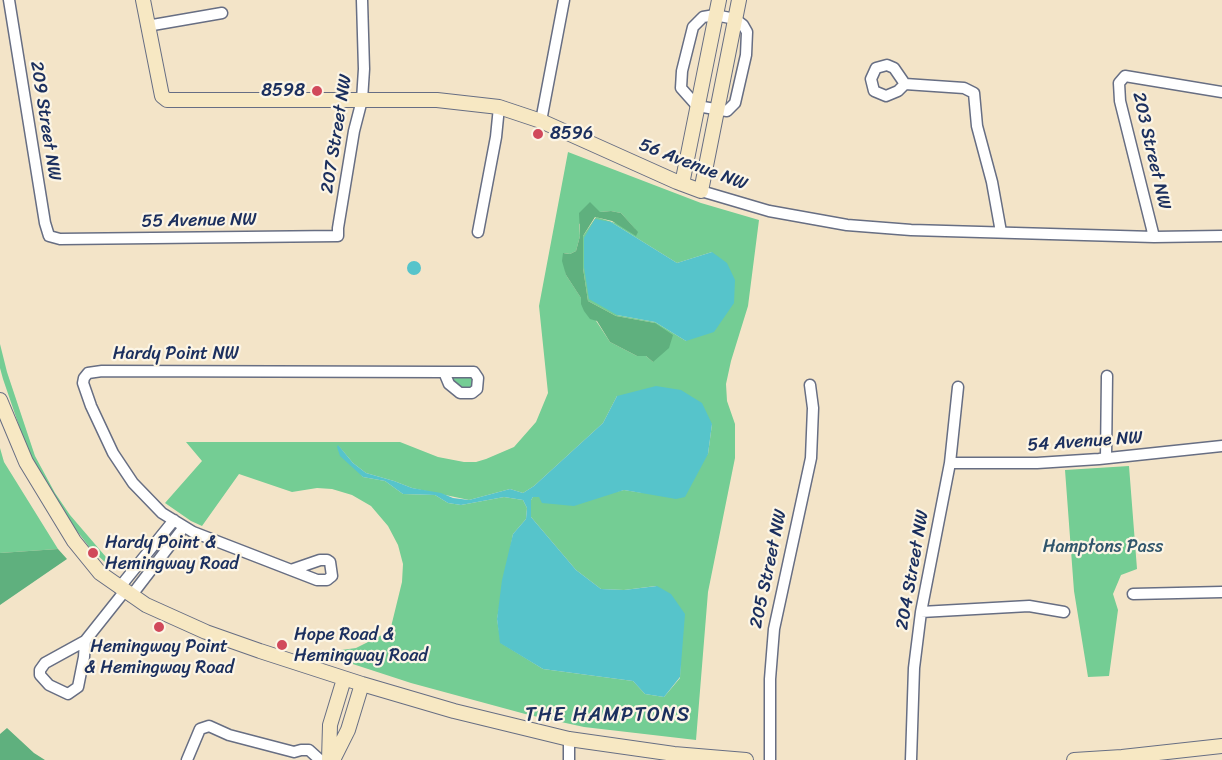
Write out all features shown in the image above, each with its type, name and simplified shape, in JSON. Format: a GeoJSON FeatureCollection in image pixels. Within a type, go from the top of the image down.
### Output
{"type":"FeatureCollection","features":[{"type":"Feature","properties":{"kind":"street","name":"209 Street NW"},"geometry":{"type":"LineString","coordinates":[[9,0],[45,223],[49,236],[60,239]]}},
{"type":"Feature","properties":{"kind":"street"},"geometry":{"type":"LineString","coordinates":[[143,0],[147,26],[222,13]]}},
{"type":"Feature","properties":{"kind":"street","name":"207 Street NW"},"geometry":{"type":"LineString","coordinates":[[338,236],[354,131],[362,100],[364,69],[362,0]]}},
{"type":"Feature","properties":{"kind":"street"},"geometry":{"type":"LineString","coordinates":[[541,121],[564,0]]}},
{"type":"Feature","properties":{"kind":"street"},"geometry":{"type":"LineString","coordinates":[[682,184],[719,0]]}},
{"type":"Feature","properties":{"kind":"street"},"geometry":{"type":"LineString","coordinates":[[701,191],[739,0]]}},
{"type":"Feature","properties":{"kind":"street"},"geometry":{"type":"LineString","coordinates":[[717,109],[697,106],[681,88],[682,71],[693,27],[703,18],[715,15],[735,19]]}},
{"type":"Feature","properties":{"kind":"street","name":"56 Avenue NW"},"geometry":{"type":"LineString","coordinates":[[147,26],[162,96],[167,100],[437,100],[499,106],[541,121],[701,191],[769,211],[847,225],[911,230],[1154,237],[1222,236]]}},
{"type":"Feature","properties":{"kind":"street","name":"203 Street NW"},"geometry":{"type":"LineString","coordinates":[[1154,237],[1120,101],[1119,83],[1125,76],[1222,92]]}},
{"type":"Feature","properties":{"kind":"street"},"geometry":{"type":"LineString","coordinates":[[905,84],[964,88],[974,93],[976,126],[992,183],[1001,232]]}},
{"type":"Feature","properties":{"kind":"street"},"geometry":{"type":"LineString","coordinates":[[478,232],[496,137],[499,106]]}},
{"type":"Feature","properties":{"kind":"street","name":"55 Avenue NW"},"geometry":{"type":"LineString","coordinates":[[60,239],[338,236]]}},
{"type":"Feature","properties":{"kind":"street","name":"Hardy Point NW"},"geometry":{"type":"LineString","coordinates":[[291,570],[184,527],[162,513],[133,483],[113,453],[91,406],[83,383],[84,378],[88,373],[102,370],[444,372]]}},
{"type":"Feature","properties":{"kind":"street"},"geometry":{"type":"LineString","coordinates":[[1106,458],[1107,376]]}},
{"type":"Feature","properties":{"kind":"street","name":"205 Street NW"},"geometry":{"type":"LineString","coordinates":[[770,760],[770,679],[774,629],[811,458],[813,408],[810,386]]}},
{"type":"Feature","properties":{"kind":"street","name":"204 Street NW"},"geometry":{"type":"LineString","coordinates":[[911,760],[914,668],[921,612],[950,463],[958,387]]}},
{"type":"Feature","properties":{"kind":"street"},"geometry":{"type":"LineString","coordinates":[[0,400],[26,462],[74,541],[100,573],[146,605],[206,632],[344,679],[454,711],[569,739],[674,754],[746,760]]}},
{"type":"Feature","properties":{"kind":"street","name":"54 Avenue NW"},"geometry":{"type":"LineString","coordinates":[[950,463],[1037,463],[1222,446]]}},
{"type":"Feature","properties":{"kind":"street"},"geometry":{"type":"LineString","coordinates":[[125,592],[174,520]]}},
{"type":"Feature","properties":{"kind":"street"},"geometry":{"type":"LineString","coordinates":[[85,641],[78,687],[68,694],[49,685],[40,675],[40,670],[45,663],[85,641],[125,592],[184,527]]}},
{"type":"Feature","properties":{"kind":"street"},"geometry":{"type":"LineString","coordinates":[[1133,594],[1222,592]]}},
{"type":"Feature","properties":{"kind":"street"},"geometry":{"type":"LineString","coordinates":[[921,612],[1029,606],[1064,612]]}},
{"type":"Feature","properties":{"kind":"street"},"geometry":{"type":"LineString","coordinates":[[331,760],[330,725],[344,679]]}},
{"type":"Feature","properties":{"kind":"street"},"geometry":{"type":"LineString","coordinates":[[331,760],[348,730],[362,684]]}},
{"type":"Feature","properties":{"kind":"street"},"geometry":{"type":"LineString","coordinates":[[187,760],[200,729],[209,726],[229,735],[298,756],[301,750],[309,750],[320,760]]}},
{"type":"Feature","properties":{"kind":"street"},"geometry":{"type":"LineString","coordinates":[[569,739],[569,760]]}},
{"type":"Feature","properties":{"kind":"street"},"geometry":{"type":"LineString","coordinates":[[1074,760],[1222,746]]}},
{"type":"Feature","properties":{"kind":"green space"},"geometry":{"type":"Polygon","coordinates":[[[568,152],[701,203],[759,220],[748,306],[726,384],[727,401],[735,424],[735,458],[708,592],[696,740],[584,727],[529,715],[411,683],[319,653],[356,648],[390,631],[402,582],[403,564],[398,545],[388,526],[371,506],[352,495],[332,489],[317,488],[292,492],[239,474],[202,526],[165,503],[202,461],[186,442],[400,442],[438,457],[464,462],[486,459],[514,447],[536,422],[548,393],[539,306],[568,152]],[[600,212],[579,224],[580,236],[576,251],[570,254],[564,253],[566,275],[610,342],[637,356],[646,356],[653,362],[655,323],[616,316],[588,301],[583,268],[583,236],[596,217],[635,229],[621,213],[600,212]],[[611,222],[617,315],[655,322],[686,341],[712,252],[677,263],[611,222]],[[617,396],[603,423],[534,486],[523,493],[510,489],[469,500],[412,488],[366,473],[353,463],[338,445],[363,477],[385,481],[403,494],[435,495],[448,503],[461,505],[504,497],[523,500],[527,508],[526,519],[513,534],[497,619],[501,643],[543,669],[633,681],[645,694],[664,697],[680,678],[681,646],[656,586],[624,590],[601,589],[576,570],[531,517],[531,500],[533,497],[607,494],[624,490],[643,493],[708,454],[712,424],[617,396]]]}},
{"type":"Feature","properties":{"kind":"green space"},"geometry":{"type":"Polygon","coordinates":[[[590,202],[600,212],[621,213],[638,232],[636,236],[612,221],[595,217],[583,236],[583,268],[588,301],[616,316],[655,323],[673,335],[669,348],[653,362],[646,356],[637,356],[610,342],[597,321],[590,319],[584,311],[581,298],[566,275],[562,261],[563,253],[570,254],[576,251],[580,236],[579,213],[590,202]]]}},
{"type":"Feature","properties":{"kind":"green space"},"geometry":{"type":"Polygon","coordinates":[[[0,344],[35,456],[55,493],[70,515],[112,564],[126,564],[123,567],[109,566],[90,548],[61,510],[30,458],[0,368],[0,344]]]}},
{"type":"Feature","properties":{"kind":"green space"},"geometry":{"type":"Polygon","coordinates":[[[449,375],[473,375],[473,389],[456,387],[449,375]]]}},
{"type":"Feature","properties":{"kind":"green space"},"geometry":{"type":"Polygon","coordinates":[[[0,448],[4,462],[58,549],[0,553],[0,448]]]}},
{"type":"Feature","properties":{"kind":"green space","name":"Hamptons Pass"},"geometry":{"type":"Polygon","coordinates":[[[1129,466],[1137,569],[1121,575],[1113,594],[1118,610],[1109,676],[1088,677],[1074,591],[1065,470],[1129,466]]]}},
{"type":"Feature","properties":{"kind":"green space"},"geometry":{"type":"Polygon","coordinates":[[[58,549],[67,559],[0,605],[0,553],[58,549]]]}},
{"type":"Feature","properties":{"kind":"green space"},"geometry":{"type":"Polygon","coordinates":[[[7,728],[45,760],[0,760],[0,734],[7,728]]]}},
{"type":"Feature","properties":{"kind":"water"},"geometry":{"type":"Polygon","coordinates":[[[595,219],[611,222],[677,263],[712,252],[727,263],[735,280],[734,303],[714,332],[686,341],[655,322],[617,315],[589,299],[584,267],[584,238],[595,219]]]}},
{"type":"Feature","properties":{"kind":"water"},"geometry":{"type":"Polygon","coordinates":[[[414,261],[419,263],[421,268],[419,273],[414,275],[409,273],[407,268],[409,263],[414,261]]]}},
{"type":"Feature","properties":{"kind":"water"},"geometry":{"type":"Polygon","coordinates":[[[656,386],[681,390],[702,403],[712,424],[708,454],[685,497],[676,499],[624,490],[574,506],[542,503],[539,497],[533,497],[531,517],[576,570],[601,589],[624,590],[657,586],[671,594],[685,614],[680,677],[664,697],[645,694],[633,681],[543,669],[500,643],[497,619],[502,580],[513,534],[526,519],[527,508],[523,500],[504,497],[461,505],[448,503],[435,495],[403,494],[385,481],[363,477],[340,456],[337,447],[338,445],[353,463],[366,473],[412,488],[469,500],[510,489],[523,493],[534,486],[603,423],[617,396],[656,386]]]}},
{"type":"Feature","properties":{"kind":"place","name":"8598"},"geometry":{"type":"Point","coordinates":[317,91]}},
{"type":"Feature","properties":{"kind":"place","name":"8596"},"geometry":{"type":"Point","coordinates":[538,134]}},
{"type":"Feature","properties":{"kind":"place","name":"Hardy Point & Hemingway Road"},"geometry":{"type":"Point","coordinates":[93,553]}},
{"type":"Feature","properties":{"kind":"place","name":"Hemingway Point & Hemingway Road"},"geometry":{"type":"Point","coordinates":[159,627]}},
{"type":"Feature","properties":{"kind":"place","name":"Hope Road & Hemingway Road"},"geometry":{"type":"Point","coordinates":[282,645]}},
{"type":"Feature","properties":{"kind":"district","name":"THE HAMPTONS"},"geometry":{"type":"Point","coordinates":[608,716]}}]}
